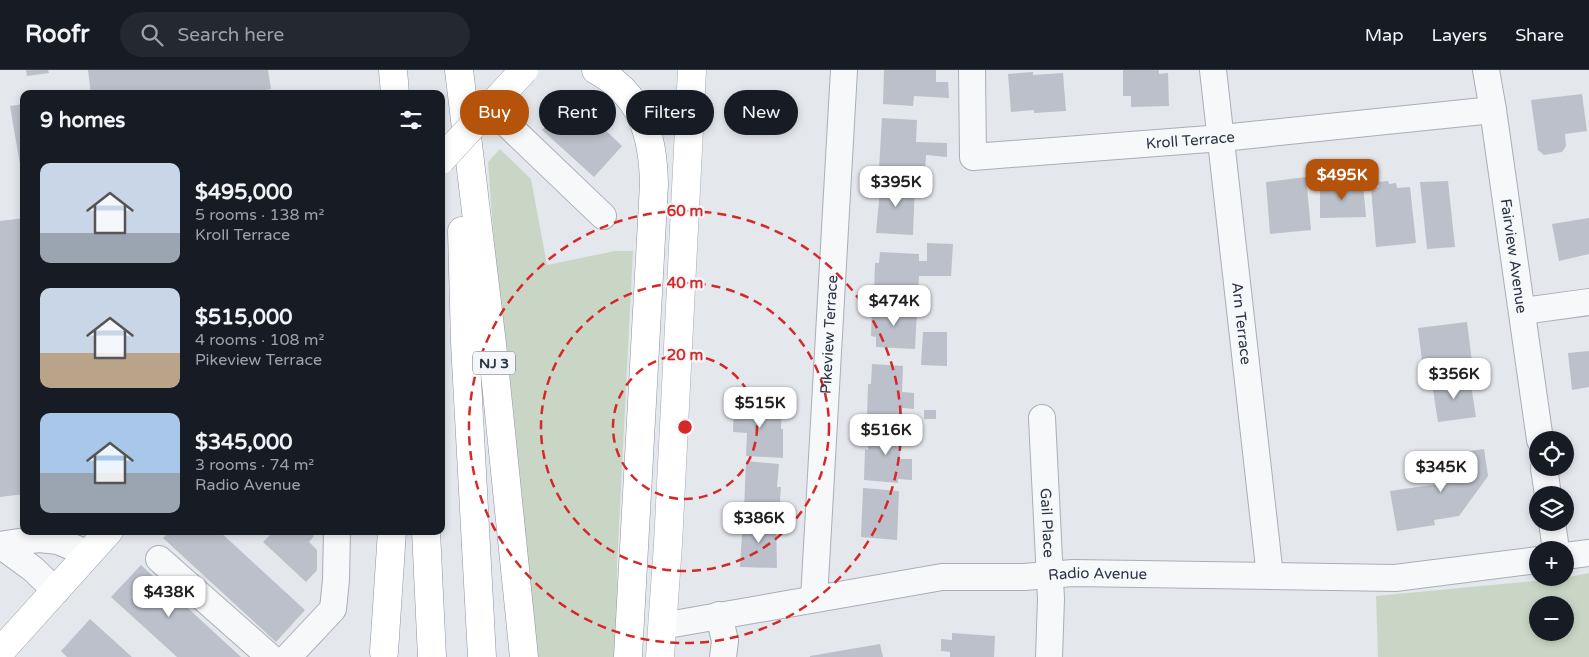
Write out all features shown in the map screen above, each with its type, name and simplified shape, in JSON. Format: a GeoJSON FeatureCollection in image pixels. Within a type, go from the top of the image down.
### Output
{"type":"FeatureCollection","features":[{"type":"Feature","properties":{"kind":"main road"},"geometry":{"type":"LineString","coordinates":[[393,70],[395,90]]}},
{"type":"Feature","properties":{"kind":"main road","name":"NJ 3"},"geometry":{"type":"LineString","coordinates":[[458,70],[465,343],[482,657]]}},
{"type":"Feature","properties":{"kind":"main road","name":"NJ 3"},"geometry":{"type":"LineString","coordinates":[[458,70],[492,344],[524,657]]}},
{"type":"Feature","properties":{"kind":"main road"},"geometry":{"type":"LineString","coordinates":[[505,90],[524,70]]}},
{"type":"Feature","properties":{"kind":"main road"},"geometry":{"type":"LineString","coordinates":[[596,70],[615,81],[628,94],[638,110],[646,126],[651,144],[653,165],[654,184],[628,657]]}},
{"type":"Feature","properties":{"kind":"main road"},"geometry":{"type":"LineString","coordinates":[[660,657],[692,70]]}},
{"type":"Feature","properties":{"kind":"main road"},"geometry":{"type":"LineString","coordinates":[[445,156],[464,135]]}},
{"type":"Feature","properties":{"kind":"main road"},"geometry":{"type":"LineString","coordinates":[[0,652],[105,535]]}},
{"type":"Feature","properties":{"kind":"main road"},"geometry":{"type":"LineString","coordinates":[[382,655],[392,535]]}},
{"type":"Feature","properties":{"kind":"main road"},"geometry":{"type":"LineString","coordinates":[[426,535],[432,657]]}},
{"type":"Feature","properties":{"kind":"street","name":"Pikeview Terrace"},"geometry":{"type":"LineString","coordinates":[[814,599],[844,70]]}},
{"type":"Feature","properties":{"kind":"street","name":"Kroll Terrace"},"geometry":{"type":"LineString","coordinates":[[972,70],[973,157],[1222,138],[1493,110]]}},
{"type":"Feature","properties":{"kind":"street","name":"Arn Terrace"},"geometry":{"type":"LineString","coordinates":[[1214,70],[1270,576]]}},
{"type":"Feature","properties":{"kind":"street","name":"Fairview Avenue"},"geometry":{"type":"LineString","coordinates":[[1486,70],[1523,311],[1539,431]]}},
{"type":"Feature","properties":{"kind":"street"},"geometry":{"type":"LineString","coordinates":[[518,135],[603,216]]}},
{"type":"Feature","properties":{"kind":"street"},"geometry":{"type":"LineString","coordinates":[[1523,311],[1589,302]]}},
{"type":"Feature","properties":{"kind":"street","name":"Gail Place"},"geometry":{"type":"LineString","coordinates":[[1042,418],[1051,600],[1050,657]]}},
{"type":"Feature","properties":{"kind":"street"},"geometry":{"type":"LineString","coordinates":[[288,657],[333,609],[337,535]]}},
{"type":"Feature","properties":{"kind":"street"},"geometry":{"type":"LineString","coordinates":[[0,545],[39,539],[58,541],[88,554]]}},
{"type":"Feature","properties":{"kind":"street"},"geometry":{"type":"LineString","coordinates":[[0,545],[33,569],[56,591]]}},
{"type":"Feature","properties":{"kind":"street"},"geometry":{"type":"LineString","coordinates":[[1574,555],[1589,553]]}},
{"type":"Feature","properties":{"kind":"street"},"geometry":{"type":"LineString","coordinates":[[159,559],[270,657]]}},
{"type":"Feature","properties":{"kind":"street","name":"Radio Avenue"},"geometry":{"type":"LineString","coordinates":[[662,626],[942,577],[1024,577],[1073,573],[1395,578],[1529,561]]}},
{"type":"Feature","properties":{"kind":"street"},"geometry":{"type":"LineString","coordinates":[[719,615],[725,641],[723,657]]}},
{"type":"Feature","properties":{"kind":"green space"},"geometry":{"type":"Polygon","coordinates":[[[500,149],[531,179],[547,265],[615,251],[633,251],[617,565],[618,657],[535,657],[509,439],[488,162],[500,149]]]}},
{"type":"Feature","properties":{"kind":"green space"},"geometry":{"type":"Polygon","coordinates":[[[1589,573],[1589,657],[1378,657],[1376,596],[1529,581],[1529,586],[1574,586],[1574,576],[1589,573]]]}},
{"type":"Feature","properties":{"kind":"building"},"geometry":{"type":"Polygon","coordinates":[[[26,70],[48,70],[49,73],[27,76],[26,70]]]}},
{"type":"Feature","properties":{"kind":"building"},"geometry":{"type":"Polygon","coordinates":[[[88,70],[268,70],[271,89],[265,90],[90,90],[88,70]]]}},
{"type":"Feature","properties":{"kind":"building"},"geometry":{"type":"Polygon","coordinates":[[[884,70],[936,70],[936,82],[948,82],[949,98],[914,96],[913,106],[883,104],[884,70]]]}},
{"type":"Feature","properties":{"kind":"building"},"geometry":{"type":"Polygon","coordinates":[[[1123,70],[1159,70],[1159,74],[1168,73],[1169,106],[1131,107],[1131,96],[1123,96],[1123,70]]]}},
{"type":"Feature","properties":{"kind":"building"},"geometry":{"type":"Polygon","coordinates":[[[1033,72],[1033,75],[1063,73],[1066,111],[1034,113],[1034,110],[1011,112],[1008,74],[1033,72]]]}},
{"type":"Feature","properties":{"kind":"building"},"geometry":{"type":"Polygon","coordinates":[[[1582,94],[1587,131],[1565,134],[1566,146],[1562,152],[1544,155],[1538,150],[1531,100],[1582,94]]]}},
{"type":"Feature","properties":{"kind":"building"},"geometry":{"type":"Polygon","coordinates":[[[20,105],[20,164],[10,106],[20,105]]]}},
{"type":"Feature","properties":{"kind":"building"},"geometry":{"type":"Polygon","coordinates":[[[882,118],[917,120],[916,142],[947,143],[947,157],[926,155],[925,172],[879,169],[882,118]]]}},
{"type":"Feature","properties":{"kind":"building"},"geometry":{"type":"Polygon","coordinates":[[[548,135],[611,135],[622,146],[594,177],[548,135]]]}},
{"type":"Feature","properties":{"kind":"building"},"geometry":{"type":"Polygon","coordinates":[[[1306,177],[1311,230],[1270,234],[1266,182],[1306,177]]]}},
{"type":"Feature","properties":{"kind":"building"},"geometry":{"type":"Polygon","coordinates":[[[881,180],[915,181],[913,235],[876,233],[881,180]]]}},
{"type":"Feature","properties":{"kind":"building"},"geometry":{"type":"Polygon","coordinates":[[[1346,180],[1347,186],[1363,184],[1366,217],[1320,218],[1320,187],[1337,187],[1336,181],[1346,180]]]}},
{"type":"Feature","properties":{"kind":"building"},"geometry":{"type":"Polygon","coordinates":[[[1388,181],[1389,184],[1396,183],[1397,188],[1410,187],[1416,243],[1376,247],[1371,188],[1379,187],[1378,182],[1388,181]]]}},
{"type":"Feature","properties":{"kind":"building"},"geometry":{"type":"Polygon","coordinates":[[[1448,181],[1455,247],[1427,249],[1420,182],[1448,181]]]}},
{"type":"Feature","properties":{"kind":"building"},"geometry":{"type":"Polygon","coordinates":[[[20,218],[20,494],[0,497],[0,221],[20,218]]]}},
{"type":"Feature","properties":{"kind":"building"},"geometry":{"type":"Polygon","coordinates":[[[1589,218],[1589,254],[1559,261],[1552,224],[1589,218]]]}},
{"type":"Feature","properties":{"kind":"building"},"geometry":{"type":"Polygon","coordinates":[[[927,243],[953,244],[951,276],[919,276],[918,296],[874,293],[875,263],[879,263],[880,252],[919,254],[919,261],[927,261],[927,243]]]}},
{"type":"Feature","properties":{"kind":"building"},"geometry":{"type":"Polygon","coordinates":[[[872,306],[917,309],[915,349],[876,347],[876,337],[871,336],[872,306]]]}},
{"type":"Feature","properties":{"kind":"building"},"geometry":{"type":"Polygon","coordinates":[[[1467,322],[1473,370],[1424,377],[1418,328],[1467,322]]]}},
{"type":"Feature","properties":{"kind":"building"},"geometry":{"type":"Polygon","coordinates":[[[923,332],[947,332],[947,366],[921,365],[923,332]]]}},
{"type":"Feature","properties":{"kind":"building"},"geometry":{"type":"Polygon","coordinates":[[[1589,351],[1589,387],[1572,390],[1568,353],[1589,351]]]}},
{"type":"Feature","properties":{"kind":"building"},"geometry":{"type":"Polygon","coordinates":[[[872,364],[903,366],[902,392],[914,393],[914,409],[902,408],[901,421],[867,418],[868,384],[871,384],[872,364]]]}},
{"type":"Feature","properties":{"kind":"building"},"geometry":{"type":"Polygon","coordinates":[[[1470,379],[1476,417],[1438,422],[1432,384],[1470,379]]]}},
{"type":"Feature","properties":{"kind":"building"},"geometry":{"type":"Polygon","coordinates":[[[734,403],[782,405],[783,458],[746,456],[747,433],[733,432],[734,403]]]}},
{"type":"Feature","properties":{"kind":"building"},"geometry":{"type":"Polygon","coordinates":[[[924,410],[936,410],[936,419],[924,419],[924,410]]]}},
{"type":"Feature","properties":{"kind":"building"},"geometry":{"type":"Polygon","coordinates":[[[869,426],[901,427],[900,459],[912,459],[912,480],[898,479],[898,483],[864,480],[865,449],[868,450],[869,426]]]}},
{"type":"Feature","properties":{"kind":"building"},"geometry":{"type":"Polygon","coordinates":[[[1484,449],[1488,476],[1459,516],[1434,520],[1435,525],[1397,531],[1390,491],[1452,482],[1447,454],[1484,449]]]}},
{"type":"Feature","properties":{"kind":"building"},"geometry":{"type":"Polygon","coordinates":[[[746,461],[779,464],[777,487],[781,487],[779,513],[744,510],[746,461]]]}},
{"type":"Feature","properties":{"kind":"building"},"geometry":{"type":"Polygon","coordinates":[[[863,488],[899,491],[897,540],[861,537],[863,488]]]}},
{"type":"Feature","properties":{"kind":"building"},"geometry":{"type":"Polygon","coordinates":[[[743,519],[776,520],[777,568],[740,567],[743,519]]]}},
{"type":"Feature","properties":{"kind":"building"},"geometry":{"type":"Polygon","coordinates":[[[166,535],[223,535],[305,610],[276,642],[163,538],[166,535]]]}},
{"type":"Feature","properties":{"kind":"building"},"geometry":{"type":"Polygon","coordinates":[[[270,535],[313,535],[314,536],[309,542],[317,550],[317,570],[306,582],[263,542],[270,535]]]}},
{"type":"Feature","properties":{"kind":"building"},"geometry":{"type":"Polygon","coordinates":[[[141,565],[241,657],[177,657],[111,597],[141,565]]]}},
{"type":"Feature","properties":{"kind":"building"},"geometry":{"type":"Polygon","coordinates":[[[90,619],[132,657],[67,657],[61,651],[90,619]]]}},
{"type":"Feature","properties":{"kind":"building"},"geometry":{"type":"Polygon","coordinates":[[[952,633],[995,636],[994,657],[950,657],[950,652],[941,651],[941,639],[952,640],[952,633]]]}},
{"type":"Feature","properties":{"kind":"building"},"geometry":{"type":"Polygon","coordinates":[[[880,644],[883,657],[810,657],[810,656],[880,644]]]}}]}
